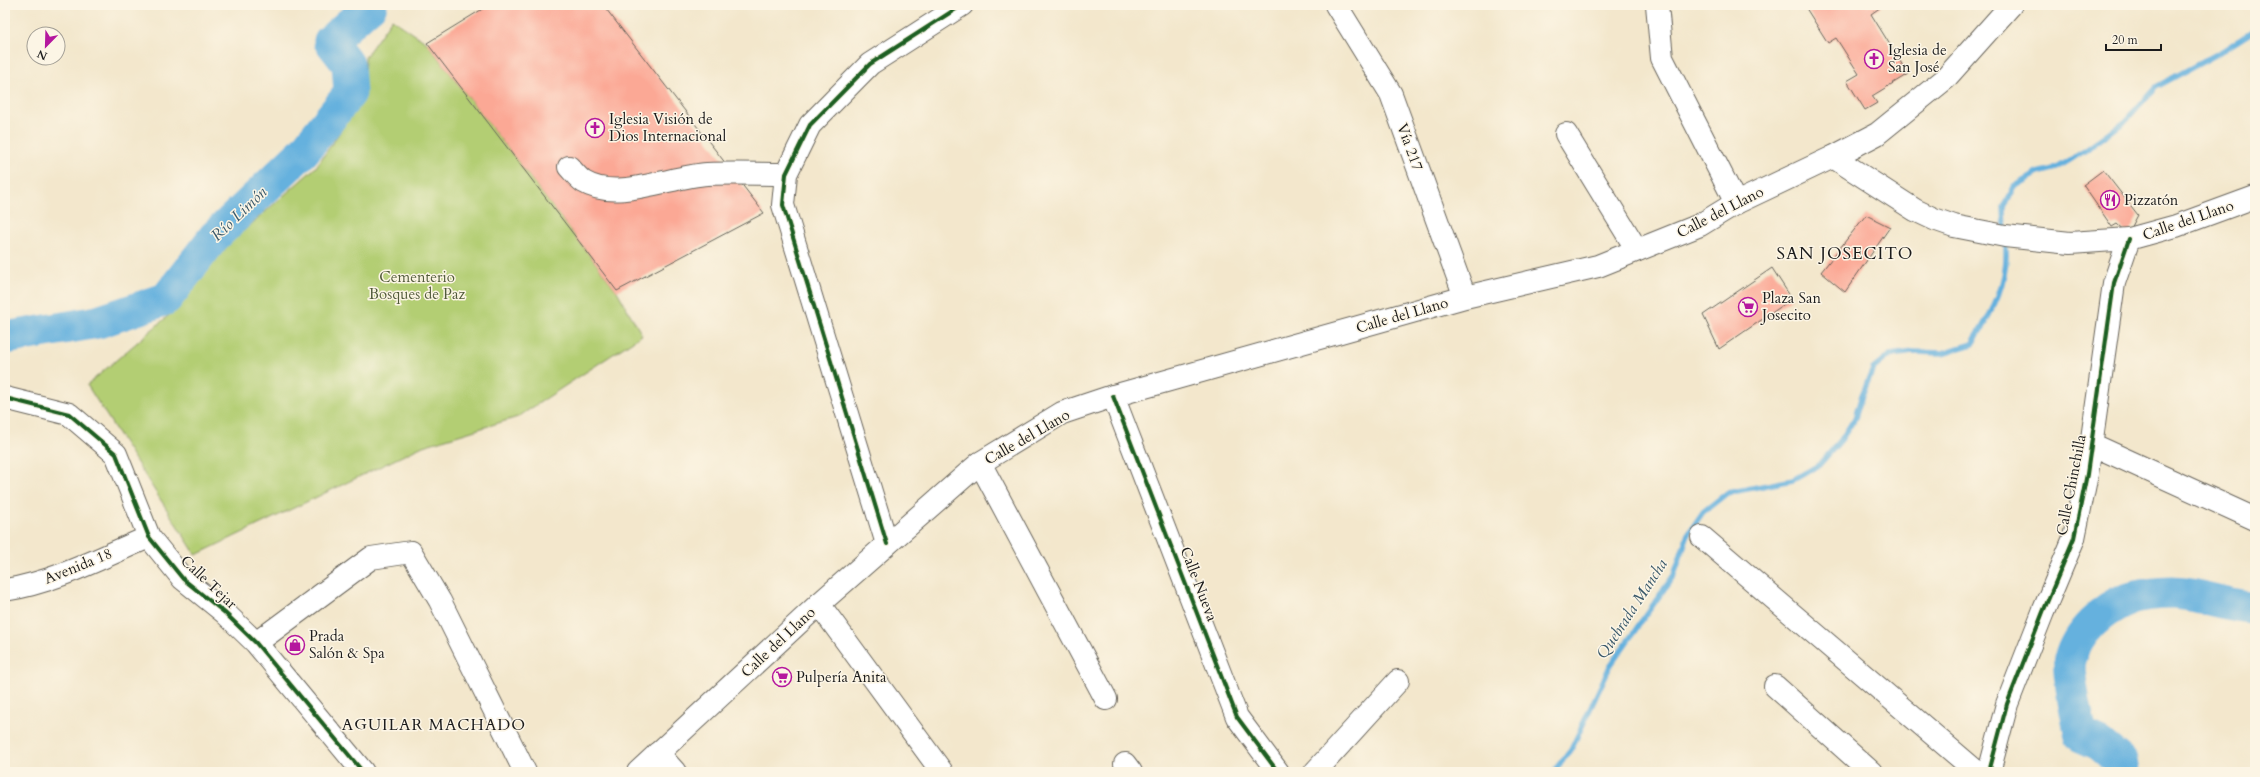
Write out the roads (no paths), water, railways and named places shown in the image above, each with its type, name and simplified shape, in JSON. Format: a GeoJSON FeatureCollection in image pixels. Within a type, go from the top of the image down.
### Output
{"type":"FeatureCollection","features":[{"type":"Feature","properties":{"kind":"street"},"geometry":{"type":"LineString","coordinates":[[887,544],[783,205],[786,174],[810,125],[870,64],[962,5]]}},
{"type":"Feature","properties":{"kind":"street","name":"Vía 217"},"geometry":{"type":"LineString","coordinates":[[1336,5],[1390,94],[1465,297]]}},
{"type":"Feature","properties":{"kind":"street"},"geometry":{"type":"LineString","coordinates":[[1657,5],[1662,58],[1736,203]]}},
{"type":"Feature","properties":{"kind":"street"},"geometry":{"type":"LineString","coordinates":[[1833,158],[1877,134],[1945,80],[2011,5]]}},
{"type":"Feature","properties":{"kind":"street"},"geometry":{"type":"LineString","coordinates":[[1566,134],[1637,250]]}},
{"type":"Feature","properties":{"kind":"street","name":"Calle del Llano"},"geometry":{"type":"LineString","coordinates":[[638,772],[819,604],[980,463],[1062,413],[1113,396],[1465,297],[1598,266],[1700,225],[1736,203],[1833,158],[1915,210],[1954,226],[2005,236],[2070,243],[2130,239],[2176,226],[2255,197]]}},
{"type":"Feature","properties":{"kind":"street"},"geometry":{"type":"LineString","coordinates":[[569,167],[582,181],[594,187],[608,189],[652,184],[706,174],[786,174]]}},
{"type":"Feature","properties":{"kind":"street","name":"Calle Chinchilla"},"geometry":{"type":"LineString","coordinates":[[1989,772],[2008,704],[2043,612],[2074,538],[2091,444],[2114,284],[2130,239]]}},
{"type":"Feature","properties":{"kind":"street","name":"Calle Nueva"},"geometry":{"type":"LineString","coordinates":[[1113,396],[1237,717],[1278,772]]}},
{"type":"Feature","properties":{"kind":"street","name":"Calle Tejar"},"geometry":{"type":"LineString","coordinates":[[5,398],[69,414],[116,454],[149,537],[183,579],[225,613],[256,643],[363,772]]}},
{"type":"Feature","properties":{"kind":"street"},"geometry":{"type":"LineString","coordinates":[[2091,444],[2255,519]]}},
{"type":"Feature","properties":{"kind":"street"},"geometry":{"type":"LineString","coordinates":[[980,463],[1106,699]]}},
{"type":"Feature","properties":{"kind":"street","name":"Avenida 18"},"geometry":{"type":"LineString","coordinates":[[5,590],[23,587],[68,573],[149,537]]}},
{"type":"Feature","properties":{"kind":"street"},"geometry":{"type":"LineString","coordinates":[[1702,537],[1977,772]]}},
{"type":"Feature","properties":{"kind":"street"},"geometry":{"type":"LineString","coordinates":[[256,643],[371,558],[411,552],[440,601],[525,772]]}},
{"type":"Feature","properties":{"kind":"street"},"geometry":{"type":"LineString","coordinates":[[819,604],[942,772]]}},
{"type":"Feature","properties":{"kind":"street"},"geometry":{"type":"LineString","coordinates":[[1315,772],[1398,682]]}},
{"type":"Feature","properties":{"kind":"street"},"geometry":{"type":"LineString","coordinates":[[1774,686],[1871,772]]}},
{"type":"Feature","properties":{"kind":"street"},"geometry":{"type":"LineString","coordinates":[[658,753],[675,772]]}},
{"type":"Feature","properties":{"kind":"waterway","name":"Río Limón"},"geometry":{"type":"LineString","coordinates":[[5,338],[98,322],[166,299],[214,237],[304,151],[350,93],[348,64],[330,41],[371,5]]}},
{"type":"Feature","properties":{"kind":"waterway","name":"Quebrada Mancha"},"geometry":{"type":"LineString","coordinates":[[2005,232],[2004,207],[2014,187],[2038,173],[2057,168],[2086,150],[2124,122],[2156,87],[2219,53],[2255,30]]}},
{"type":"Feature","properties":{"kind":"waterway","name":"Quebrada Mancha"},"geometry":{"type":"LineString","coordinates":[[1553,772],[1571,750],[1610,666],[1674,575],[1688,534],[1703,512],[1727,493],[1793,480],[1819,465],[1841,440],[1855,418],[1862,395],[1873,369],[1890,355],[1913,352],[1943,353],[1972,344],[1993,308],[1998,295],[2005,268],[2005,240]]}},
{"type":"Feature","properties":{"kind":"waterway"},"geometry":{"type":"LineString","coordinates":[[2123,772],[2121,762],[2099,744],[2081,736],[2073,697],[2069,666],[2073,650],[2085,631],[2101,615],[2119,603],[2150,594],[2166,593],[2192,595],[2234,605],[2255,607]]}},
{"type":"Feature","properties":{"kind":"place","name":"Iglesia de San José"},"geometry":{"type":"Point","coordinates":[1874,59]}},
{"type":"Feature","properties":{"kind":"place","name":"Iglesia Visión de Dios Internacional"},"geometry":{"type":"Point","coordinates":[595,128]}},
{"type":"Feature","properties":{"kind":"place","name":"Pizzatón"},"geometry":{"type":"Point","coordinates":[2110,200]}},
{"type":"Feature","properties":{"kind":"place","name":"Plaza San Josecito"},"geometry":{"type":"Point","coordinates":[1748,307]}},
{"type":"Feature","properties":{"kind":"place","name":"Prada Salón & Spa"},"geometry":{"type":"Point","coordinates":[295,645]}},
{"type":"Feature","properties":{"kind":"place","name":"Pulpería Anita"},"geometry":{"type":"Point","coordinates":[782,677]}},
{"type":"Feature","properties":{"kind":"district","name":"SAN JOSECITO"},"geometry":{"type":"Point","coordinates":[1845,253]}},
{"type":"Feature","properties":{"kind":"district","name":"AGUILAR MACHADO"},"geometry":{"type":"Point","coordinates":[434,725]}},
{"type":"Feature","properties":{"kind":"park label","name":"Cementerio Bosques de Paz"},"geometry":{"type":"Point","coordinates":[417,286]}}]}
